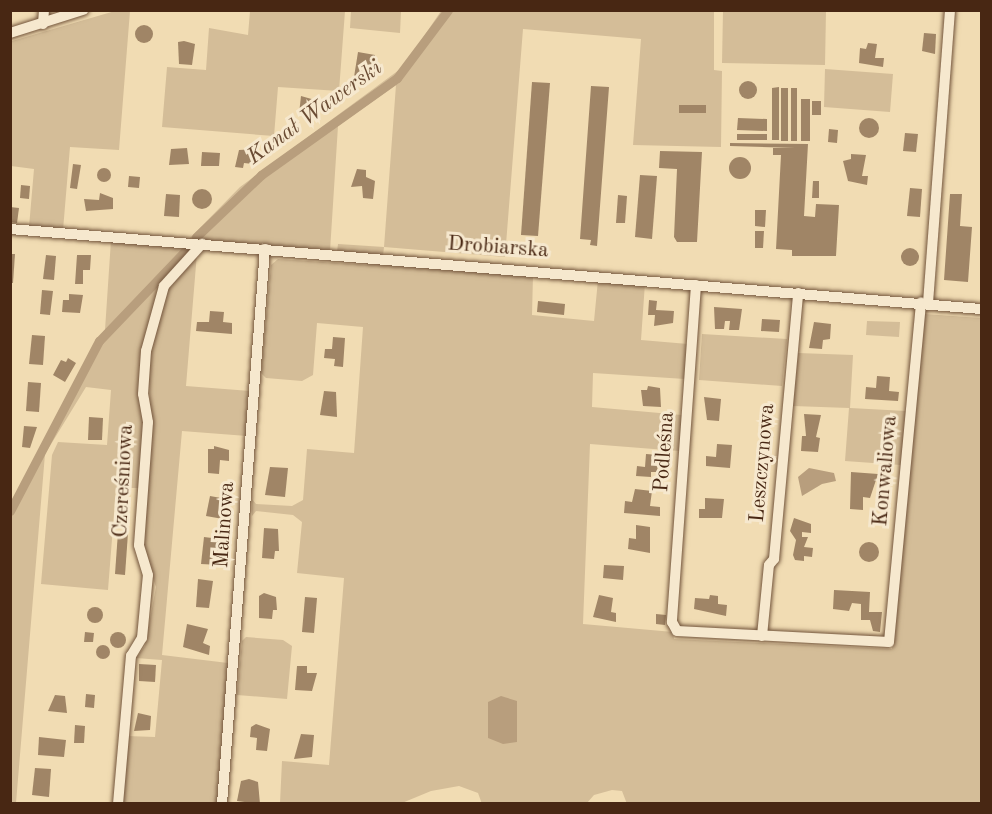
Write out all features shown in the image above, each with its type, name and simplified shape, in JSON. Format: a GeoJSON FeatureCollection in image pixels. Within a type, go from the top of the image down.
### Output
{"type":"FeatureCollection","features":[{"type":"Feature","properties":{"kind":"street"},"geometry":{"type":"LineString","coordinates":[[43,24],[44,10]]}},
{"type":"Feature","properties":{"kind":"street"},"geometry":{"type":"LineString","coordinates":[[10,33],[83,10]]}},
{"type":"Feature","properties":{"kind":"street","name":"Konwaliowa"},"geometry":{"type":"LineString","coordinates":[[762,636],[890,642],[924,303],[950,10]]}},
{"type":"Feature","properties":{"kind":"street","name":"Drobiarska"},"geometry":{"type":"LineString","coordinates":[[10,229],[981,309]]}},
{"type":"Feature","properties":{"kind":"street","name":"Czereśniowa"},"geometry":{"type":"LineString","coordinates":[[118,804],[131,656],[142,638],[148,575],[139,545],[148,422],[143,394],[146,351],[164,286],[202,244]]}},
{"type":"Feature","properties":{"kind":"street","name":"Malinowa"},"geometry":{"type":"LineString","coordinates":[[222,804],[265,249]]}},
{"type":"Feature","properties":{"kind":"street","name":"Podleśna"},"geometry":{"type":"LineString","coordinates":[[696,285],[672,622],[678,631],[762,636]]}},
{"type":"Feature","properties":{"kind":"street","name":"Leszczynowa"},"geometry":{"type":"LineString","coordinates":[[762,636],[769,565],[774,559],[798,293]]}},
{"type":"Feature","properties":{"kind":"shaded area"},"geometry":{"type":"Polygon","coordinates":[[[115,11],[130,11],[119,150],[70,147],[63,230],[29,227],[34,169],[11,166],[12,41],[115,11]]]}},
{"type":"Feature","properties":{"kind":"shaded area"},"geometry":{"type":"Polygon","coordinates":[[[250,11],[345,11],[339,91],[278,87],[274,136],[162,127],[167,67],[206,70],[209,28],[248,35],[250,11]]]}},
{"type":"Feature","properties":{"kind":"shaded area"},"geometry":{"type":"Polygon","coordinates":[[[351,11],[401,11],[400,33],[350,28],[351,11]]]}},
{"type":"Feature","properties":{"kind":"shaded area"},"geometry":{"type":"Polygon","coordinates":[[[441,11],[714,11],[714,70],[722,71],[721,147],[633,145],[641,39],[523,29],[505,257],[384,247],[396,85],[338,126],[330,251],[189,239],[240,187],[403,67],[441,11]]]}},
{"type":"Feature","properties":{"kind":"shaded area"},"geometry":{"type":"Polygon","coordinates":[[[723,11],[826,11],[825,65],[722,63],[723,11]]]}},
{"type":"Feature","properties":{"kind":"shaded area"},"geometry":{"type":"Polygon","coordinates":[[[825,69],[893,74],[890,112],[824,107],[825,69]]]}},
{"type":"Feature","properties":{"kind":"shaded area"},"geometry":{"type":"Polygon","coordinates":[[[111,240],[194,248],[155,306],[143,412],[140,488],[116,488],[108,590],[41,584],[52,455],[58,442],[107,445],[111,390],[86,387],[45,454],[16,803],[11,804],[11,504],[97,339],[105,330],[111,240]]]}},
{"type":"Feature","properties":{"kind":"shaded area"},"geometry":{"type":"Polygon","coordinates":[[[338,244],[384,247],[383,256],[337,252],[338,244]]]}},
{"type":"Feature","properties":{"kind":"shaded area"},"geometry":{"type":"Polygon","coordinates":[[[197,253],[186,386],[250,391],[247,436],[182,431],[162,655],[228,663],[217,803],[122,804],[127,736],[155,737],[162,660],[136,658],[145,646],[156,587],[144,552],[151,425],[148,359],[166,292],[197,253]]]}},
{"type":"Feature","properties":{"kind":"shaded area"},"geometry":{"type":"Polygon","coordinates":[[[278,259],[367,265],[369,261],[533,275],[532,315],[594,321],[598,280],[645,283],[641,340],[688,344],[685,379],[593,373],[592,407],[682,415],[679,451],[590,444],[583,624],[673,632],[674,639],[892,649],[924,314],[981,318],[981,803],[627,804],[622,791],[612,790],[594,795],[587,803],[482,804],[478,793],[459,786],[431,791],[402,803],[280,803],[282,761],[329,765],[344,578],[297,573],[302,522],[293,515],[256,511],[252,516],[252,499],[256,504],[292,506],[303,500],[307,449],[354,453],[363,327],[317,323],[313,375],[302,381],[266,378],[261,373],[271,265],[278,259]]]}},
{"type":"Feature","properties":{"kind":"shaded area"},"geometry":{"type":"Polygon","coordinates":[[[867,321],[900,322],[899,337],[866,335],[867,321]]]}},
{"type":"Feature","properties":{"kind":"shaded area"},"geometry":{"type":"Polygon","coordinates":[[[702,334],[787,339],[782,386],[699,380],[702,334]]]}},
{"type":"Feature","properties":{"kind":"shaded area"},"geometry":{"type":"Polygon","coordinates":[[[798,353],[853,355],[850,408],[906,411],[901,465],[845,461],[849,408],[793,406],[798,353]]]}},
{"type":"Feature","properties":{"kind":"shaded area"},"geometry":{"type":"Polygon","coordinates":[[[809,468],[834,473],[836,481],[822,484],[802,496],[798,477],[809,468]]]}},
{"type":"Feature","properties":{"kind":"shaded area"},"geometry":{"type":"Polygon","coordinates":[[[246,637],[283,640],[292,646],[287,699],[237,695],[242,641],[246,637]]]}},
{"type":"Feature","properties":{"kind":"shaded area"},"geometry":{"type":"Polygon","coordinates":[[[501,696],[517,701],[517,742],[503,744],[488,738],[488,702],[501,696]]]}},
{"type":"Feature","properties":{"kind":"building"},"geometry":{"type":"Polygon","coordinates":[[[144,25],[150,28],[153,34],[150,40],[144,43],[138,40],[135,34],[138,28],[144,25]]]}},
{"type":"Feature","properties":{"kind":"building"},"geometry":{"type":"Polygon","coordinates":[[[924,33],[936,34],[935,54],[922,51],[924,33]]]}},
{"type":"Feature","properties":{"kind":"building"},"geometry":{"type":"Polygon","coordinates":[[[178,42],[195,44],[192,65],[179,64],[178,42]]]}},
{"type":"Feature","properties":{"kind":"building"},"geometry":{"type":"Polygon","coordinates":[[[868,43],[877,44],[875,58],[884,58],[883,67],[859,63],[860,48],[866,49],[868,43]]]}},
{"type":"Feature","properties":{"kind":"building"},"geometry":{"type":"Polygon","coordinates":[[[358,52],[375,55],[374,70],[364,69],[363,77],[354,77],[358,52]]]}},
{"type":"Feature","properties":{"kind":"building"},"geometry":{"type":"Polygon","coordinates":[[[744,81],[752,81],[757,86],[755,97],[744,99],[739,94],[739,86],[744,81]]]}},
{"type":"Feature","properties":{"kind":"building"},"geometry":{"type":"Polygon","coordinates":[[[532,82],[550,83],[538,236],[521,235],[532,82]]]}},
{"type":"Feature","properties":{"kind":"building"},"geometry":{"type":"Polygon","coordinates":[[[591,86],[609,87],[597,246],[590,245],[591,240],[580,239],[591,86]]]}},
{"type":"Feature","properties":{"kind":"building"},"geometry":{"type":"Polygon","coordinates":[[[779,87],[779,140],[772,140],[772,88],[779,87]]]}},
{"type":"Feature","properties":{"kind":"building"},"geometry":{"type":"Polygon","coordinates":[[[781,88],[788,88],[788,141],[781,141],[781,88]]]}},
{"type":"Feature","properties":{"kind":"building"},"geometry":{"type":"Polygon","coordinates":[[[791,88],[797,88],[797,141],[791,141],[791,88]]]}},
{"type":"Feature","properties":{"kind":"building"},"geometry":{"type":"Polygon","coordinates":[[[301,96],[315,100],[314,116],[299,114],[301,96]]]}},
{"type":"Feature","properties":{"kind":"building"},"geometry":{"type":"Polygon","coordinates":[[[801,99],[810,99],[810,141],[801,141],[801,99]]]}},
{"type":"Feature","properties":{"kind":"building"},"geometry":{"type":"Polygon","coordinates":[[[812,101],[821,101],[821,115],[812,115],[812,101]]]}},
{"type":"Feature","properties":{"kind":"building"},"geometry":{"type":"Polygon","coordinates":[[[679,105],[706,105],[706,113],[679,113],[679,105]]]}},
{"type":"Feature","properties":{"kind":"building"},"geometry":{"type":"Polygon","coordinates":[[[738,118],[767,119],[767,131],[737,130],[738,118]]]}},
{"type":"Feature","properties":{"kind":"building"},"geometry":{"type":"Polygon","coordinates":[[[869,118],[876,121],[879,128],[876,135],[869,138],[862,135],[859,128],[862,121],[869,118]]]}},
{"type":"Feature","properties":{"kind":"building"},"geometry":{"type":"Polygon","coordinates":[[[829,129],[838,130],[837,143],[828,142],[829,129]]]}},
{"type":"Feature","properties":{"kind":"building"},"geometry":{"type":"Polygon","coordinates":[[[905,133],[918,134],[916,152],[903,151],[905,133]]]}},
{"type":"Feature","properties":{"kind":"building"},"geometry":{"type":"Polygon","coordinates":[[[737,134],[767,134],[767,140],[737,140],[737,134]]]}},
{"type":"Feature","properties":{"kind":"building"},"geometry":{"type":"Polygon","coordinates":[[[730,143],[808,144],[804,216],[815,217],[816,204],[839,205],[836,256],[792,256],[792,250],[776,249],[781,155],[773,155],[773,148],[795,148],[730,146],[730,143]]]}},
{"type":"Feature","properties":{"kind":"building"},"geometry":{"type":"Polygon","coordinates":[[[187,148],[189,164],[169,165],[171,149],[187,148]]]}},
{"type":"Feature","properties":{"kind":"building"},"geometry":{"type":"Polygon","coordinates":[[[256,149],[253,164],[244,163],[243,168],[235,167],[239,150],[256,149]]]}},
{"type":"Feature","properties":{"kind":"building"},"geometry":{"type":"Polygon","coordinates":[[[660,151],[702,152],[697,242],[677,242],[674,237],[677,169],[659,168],[660,151]]]}},
{"type":"Feature","properties":{"kind":"building"},"geometry":{"type":"Polygon","coordinates":[[[202,152],[220,153],[219,166],[201,166],[202,152]]]}},
{"type":"Feature","properties":{"kind":"building"},"geometry":{"type":"Polygon","coordinates":[[[851,154],[866,155],[862,176],[868,176],[867,185],[848,181],[843,161],[851,159],[851,154]]]}},
{"type":"Feature","properties":{"kind":"building"},"geometry":{"type":"Polygon","coordinates":[[[740,157],[748,160],[751,168],[748,176],[740,179],[732,176],[729,168],[732,160],[740,157]]]}},
{"type":"Feature","properties":{"kind":"building"},"geometry":{"type":"Polygon","coordinates":[[[73,164],[81,165],[77,189],[70,188],[73,164]]]}},
{"type":"Feature","properties":{"kind":"building"},"geometry":{"type":"Polygon","coordinates":[[[101,168],[107,168],[111,175],[107,182],[101,182],[97,178],[97,172],[101,168]]]}},
{"type":"Feature","properties":{"kind":"building"},"geometry":{"type":"Polygon","coordinates":[[[357,169],[366,170],[366,177],[375,181],[373,199],[363,198],[362,186],[351,187],[357,169]]]}},
{"type":"Feature","properties":{"kind":"building"},"geometry":{"type":"Polygon","coordinates":[[[640,175],[657,176],[652,239],[635,237],[640,175]]]}},
{"type":"Feature","properties":{"kind":"building"},"geometry":{"type":"Polygon","coordinates":[[[129,176],[140,177],[139,188],[128,187],[129,176]]]}},
{"type":"Feature","properties":{"kind":"building"},"geometry":{"type":"Polygon","coordinates":[[[813,181],[819,181],[819,198],[812,198],[813,181]]]}},
{"type":"Feature","properties":{"kind":"building"},"geometry":{"type":"Polygon","coordinates":[[[21,185],[30,186],[29,199],[20,198],[21,185]]]}},
{"type":"Feature","properties":{"kind":"building"},"geometry":{"type":"Polygon","coordinates":[[[910,188],[922,189],[920,217],[907,216],[910,188]]]}},
{"type":"Feature","properties":{"kind":"building"},"geometry":{"type":"Polygon","coordinates":[[[202,189],[209,192],[212,199],[209,206],[202,209],[195,206],[192,199],[195,192],[202,189]]]}},
{"type":"Feature","properties":{"kind":"building"},"geometry":{"type":"Polygon","coordinates":[[[100,193],[113,198],[113,209],[86,211],[84,199],[99,200],[100,193]]]}},
{"type":"Feature","properties":{"kind":"building"},"geometry":{"type":"Polygon","coordinates":[[[166,194],[180,195],[179,217],[164,216],[166,194]]]}},
{"type":"Feature","properties":{"kind":"building"},"geometry":{"type":"Polygon","coordinates":[[[950,194],[962,194],[960,226],[972,227],[968,282],[944,280],[950,194]]]}},
{"type":"Feature","properties":{"kind":"building"},"geometry":{"type":"Polygon","coordinates":[[[618,195],[627,196],[625,223],[616,223],[618,195]]]}},
{"type":"Feature","properties":{"kind":"building"},"geometry":{"type":"Polygon","coordinates":[[[10,207],[19,208],[17,223],[10,222],[10,207]]]}},
{"type":"Feature","properties":{"kind":"building"},"geometry":{"type":"Polygon","coordinates":[[[755,210],[766,210],[765,227],[755,226],[755,210]]]}},
{"type":"Feature","properties":{"kind":"building"},"geometry":{"type":"Polygon","coordinates":[[[755,231],[764,231],[763,248],[755,248],[755,231]]]}},
{"type":"Feature","properties":{"kind":"building"},"geometry":{"type":"Polygon","coordinates":[[[910,248],[916,251],[919,257],[916,263],[910,266],[904,263],[901,257],[904,251],[910,248]]]}},
{"type":"Feature","properties":{"kind":"building"},"geometry":{"type":"Polygon","coordinates":[[[10,254],[15,254],[13,283],[10,283],[10,254]]]}},
{"type":"Feature","properties":{"kind":"building"},"geometry":{"type":"Polygon","coordinates":[[[46,255],[56,256],[54,280],[43,279],[46,255]]]}},
{"type":"Feature","properties":{"kind":"building"},"geometry":{"type":"Polygon","coordinates":[[[77,255],[91,255],[90,270],[83,270],[83,284],[75,284],[77,255]]]}},
{"type":"Feature","properties":{"kind":"building"},"geometry":{"type":"Polygon","coordinates":[[[42,290],[53,291],[50,315],[40,314],[42,290]]]}},
{"type":"Feature","properties":{"kind":"building"},"geometry":{"type":"Polygon","coordinates":[[[69,294],[83,295],[80,313],[62,312],[63,300],[69,300],[69,294]]]}},
{"type":"Feature","properties":{"kind":"building"},"geometry":{"type":"Polygon","coordinates":[[[649,300],[657,301],[656,310],[674,311],[673,323],[654,326],[655,315],[648,315],[649,300]]]}},
{"type":"Feature","properties":{"kind":"building"},"geometry":{"type":"Polygon","coordinates":[[[538,301],[565,304],[564,315],[537,312],[538,301]]]}},
{"type":"Feature","properties":{"kind":"building"},"geometry":{"type":"Polygon","coordinates":[[[714,307],[742,309],[739,330],[729,330],[730,321],[725,321],[724,329],[715,329],[714,307]]]}},
{"type":"Feature","properties":{"kind":"building"},"geometry":{"type":"Polygon","coordinates":[[[210,311],[224,312],[223,322],[232,323],[232,334],[196,331],[197,322],[209,322],[210,311]]]}},
{"type":"Feature","properties":{"kind":"building"},"geometry":{"type":"Polygon","coordinates":[[[762,319],[780,320],[779,332],[761,331],[762,319]]]}},
{"type":"Feature","properties":{"kind":"building"},"geometry":{"type":"Polygon","coordinates":[[[814,322],[831,324],[830,339],[823,340],[822,349],[809,348],[814,322]]]}},
{"type":"Feature","properties":{"kind":"building"},"geometry":{"type":"Polygon","coordinates":[[[32,335],[45,336],[43,365],[29,364],[32,335]]]}},
{"type":"Feature","properties":{"kind":"building"},"geometry":{"type":"Polygon","coordinates":[[[333,337],[345,338],[343,367],[334,366],[335,359],[324,358],[325,349],[332,349],[333,337]]]}},
{"type":"Feature","properties":{"kind":"building"},"geometry":{"type":"Polygon","coordinates":[[[68,358],[76,363],[65,382],[53,375],[61,360],[66,362],[68,358]]]}},
{"type":"Feature","properties":{"kind":"building"},"geometry":{"type":"Polygon","coordinates":[[[877,376],[890,377],[889,391],[899,392],[898,401],[865,399],[866,387],[876,388],[877,376]]]}},
{"type":"Feature","properties":{"kind":"building"},"geometry":{"type":"Polygon","coordinates":[[[28,382],[41,383],[39,412],[26,411],[28,382]]]}},
{"type":"Feature","properties":{"kind":"building"},"geometry":{"type":"Polygon","coordinates":[[[648,386],[660,388],[661,407],[643,406],[641,390],[647,390],[648,386]]]}},
{"type":"Feature","properties":{"kind":"building"},"geometry":{"type":"Polygon","coordinates":[[[324,391],[336,392],[337,417],[320,415],[324,391]]]}},
{"type":"Feature","properties":{"kind":"building"},"geometry":{"type":"Polygon","coordinates":[[[704,397],[721,399],[719,421],[707,420],[704,397]]]}},
{"type":"Feature","properties":{"kind":"building"},"geometry":{"type":"Polygon","coordinates":[[[804,414],[821,415],[816,437],[820,438],[818,452],[801,451],[802,436],[806,436],[804,414]]]}},
{"type":"Feature","properties":{"kind":"building"},"geometry":{"type":"Polygon","coordinates":[[[89,417],[103,418],[102,440],[88,440],[89,417]]]}},
{"type":"Feature","properties":{"kind":"building"},"geometry":{"type":"Polygon","coordinates":[[[24,426],[37,427],[30,448],[22,447],[24,426]]]}},
{"type":"Feature","properties":{"kind":"building"},"geometry":{"type":"Polygon","coordinates":[[[717,444],[732,445],[730,468],[706,466],[706,456],[716,457],[717,444]]]}},
{"type":"Feature","properties":{"kind":"building"},"geometry":{"type":"Polygon","coordinates":[[[214,446],[229,450],[229,461],[220,460],[219,474],[208,473],[208,449],[214,449],[214,446]]]}},
{"type":"Feature","properties":{"kind":"building"},"geometry":{"type":"Polygon","coordinates":[[[646,454],[659,455],[657,472],[651,472],[651,477],[636,476],[637,466],[645,467],[646,454]]]}},
{"type":"Feature","properties":{"kind":"building"},"geometry":{"type":"Polygon","coordinates":[[[270,467],[288,468],[285,497],[265,495],[270,467]]]}},
{"type":"Feature","properties":{"kind":"building"},"geometry":{"type":"Polygon","coordinates":[[[851,472],[878,474],[870,498],[863,497],[863,510],[850,509],[851,472]]]}},
{"type":"Feature","properties":{"kind":"building"},"geometry":{"type":"Polygon","coordinates":[[[635,489],[652,491],[650,506],[660,507],[660,516],[624,513],[625,501],[632,502],[635,489]]]}},
{"type":"Feature","properties":{"kind":"building"},"geometry":{"type":"Polygon","coordinates":[[[210,496],[221,498],[223,519],[206,516],[210,496]]]}},
{"type":"Feature","properties":{"kind":"building"},"geometry":{"type":"Polygon","coordinates":[[[705,498],[724,499],[722,518],[699,518],[699,509],[705,509],[705,498]]]}},
{"type":"Feature","properties":{"kind":"building"},"geometry":{"type":"Polygon","coordinates":[[[794,518],[811,524],[811,533],[802,532],[802,537],[808,537],[804,547],[813,548],[812,557],[804,556],[804,561],[795,560],[793,555],[796,540],[790,531],[794,518]]]}},
{"type":"Feature","properties":{"kind":"building"},"geometry":{"type":"Polygon","coordinates":[[[636,525],[650,527],[650,553],[628,549],[629,538],[636,539],[636,525]]]}},
{"type":"Feature","properties":{"kind":"building"},"geometry":{"type":"Polygon","coordinates":[[[264,528],[278,529],[279,551],[275,551],[274,559],[262,558],[264,528]]]}},
{"type":"Feature","properties":{"kind":"building"},"geometry":{"type":"Polygon","coordinates":[[[118,532],[128,533],[125,575],[115,574],[118,532]]]}},
{"type":"Feature","properties":{"kind":"building"},"geometry":{"type":"Polygon","coordinates":[[[204,537],[220,539],[220,565],[201,564],[204,537]]]}},
{"type":"Feature","properties":{"kind":"building"},"geometry":{"type":"Polygon","coordinates":[[[869,542],[876,545],[879,552],[876,559],[869,562],[862,559],[859,552],[862,545],[869,542]]]}},
{"type":"Feature","properties":{"kind":"building"},"geometry":{"type":"Polygon","coordinates":[[[604,565],[624,566],[623,580],[603,578],[604,565]]]}},
{"type":"Feature","properties":{"kind":"building"},"geometry":{"type":"Polygon","coordinates":[[[198,579],[213,581],[209,608],[196,607],[198,579]]]}},
{"type":"Feature","properties":{"kind":"building"},"geometry":{"type":"Polygon","coordinates":[[[834,590],[870,592],[869,612],[882,612],[880,632],[873,631],[870,620],[861,620],[861,604],[852,603],[849,611],[833,609],[834,590]]]}},
{"type":"Feature","properties":{"kind":"building"},"geometry":{"type":"Polygon","coordinates":[[[264,593],[276,597],[277,610],[273,610],[272,619],[259,618],[259,596],[264,593]]]}},
{"type":"Feature","properties":{"kind":"building"},"geometry":{"type":"Polygon","coordinates":[[[599,595],[613,598],[611,612],[616,613],[616,622],[593,617],[599,595]]]}},
{"type":"Feature","properties":{"kind":"building"},"geometry":{"type":"Polygon","coordinates":[[[710,595],[718,596],[718,604],[727,605],[726,616],[694,609],[695,598],[709,599],[710,595]]]}},
{"type":"Feature","properties":{"kind":"building"},"geometry":{"type":"Polygon","coordinates":[[[305,597],[317,598],[314,633],[302,632],[305,597]]]}},
{"type":"Feature","properties":{"kind":"building"},"geometry":{"type":"Polygon","coordinates":[[[95,607],[101,609],[103,615],[101,621],[95,623],[89,621],[87,615],[89,609],[95,607]]]}},
{"type":"Feature","properties":{"kind":"building"},"geometry":{"type":"Polygon","coordinates":[[[656,614],[666,615],[665,625],[656,624],[656,614]]]}},
{"type":"Feature","properties":{"kind":"building"},"geometry":{"type":"Polygon","coordinates":[[[187,624],[208,629],[203,643],[210,646],[209,655],[183,647],[187,624]]]}},
{"type":"Feature","properties":{"kind":"building"},"geometry":{"type":"Polygon","coordinates":[[[85,632],[94,633],[93,642],[84,642],[85,632]]]}},
{"type":"Feature","properties":{"kind":"building"},"geometry":{"type":"Polygon","coordinates":[[[118,632],[124,634],[126,640],[124,646],[118,648],[112,646],[110,640],[112,634],[118,632]]]}},
{"type":"Feature","properties":{"kind":"building"},"geometry":{"type":"Polygon","coordinates":[[[100,645],[106,645],[110,652],[106,659],[100,659],[96,655],[96,649],[100,645]]]}},
{"type":"Feature","properties":{"kind":"building"},"geometry":{"type":"Polygon","coordinates":[[[139,664],[156,665],[155,682],[139,681],[139,664]]]}},
{"type":"Feature","properties":{"kind":"building"},"geometry":{"type":"Polygon","coordinates":[[[297,666],[307,666],[307,673],[317,673],[312,691],[295,690],[297,666]]]}},
{"type":"Feature","properties":{"kind":"building"},"geometry":{"type":"Polygon","coordinates":[[[86,694],[95,695],[94,708],[85,707],[86,694]]]}},
{"type":"Feature","properties":{"kind":"building"},"geometry":{"type":"Polygon","coordinates":[[[55,695],[65,696],[67,713],[48,711],[55,695]]]}},
{"type":"Feature","properties":{"kind":"building"},"geometry":{"type":"Polygon","coordinates":[[[138,713],[151,716],[150,730],[134,731],[138,713]]]}},
{"type":"Feature","properties":{"kind":"building"},"geometry":{"type":"Polygon","coordinates":[[[256,724],[270,729],[267,751],[256,750],[257,738],[250,737],[251,727],[256,724]]]}},
{"type":"Feature","properties":{"kind":"building"},"geometry":{"type":"Polygon","coordinates":[[[75,725],[85,726],[84,743],[74,743],[75,725]]]}},
{"type":"Feature","properties":{"kind":"building"},"geometry":{"type":"Polygon","coordinates":[[[301,734],[314,735],[312,757],[294,759],[301,734]]]}},
{"type":"Feature","properties":{"kind":"building"},"geometry":{"type":"Polygon","coordinates":[[[39,737],[66,740],[64,757],[38,755],[39,737]]]}},
{"type":"Feature","properties":{"kind":"building"},"geometry":{"type":"Polygon","coordinates":[[[35,768],[51,769],[49,797],[32,795],[35,768]]]}},
{"type":"Feature","properties":{"kind":"building"},"geometry":{"type":"Polygon","coordinates":[[[249,779],[258,782],[260,804],[237,801],[241,781],[249,779]]]}},
{"type":"Feature","properties":{"kind":"waterway","name":"Kanał Wawerski"},"geometry":{"type":"LineString","coordinates":[[196,237],[261,175],[397,78],[448,10]]}},
{"type":"Feature","properties":{"kind":"waterway","name":"Kanał Wawerski"},"geometry":{"type":"LineString","coordinates":[[10,511],[99,341],[187,249]]}}]}
